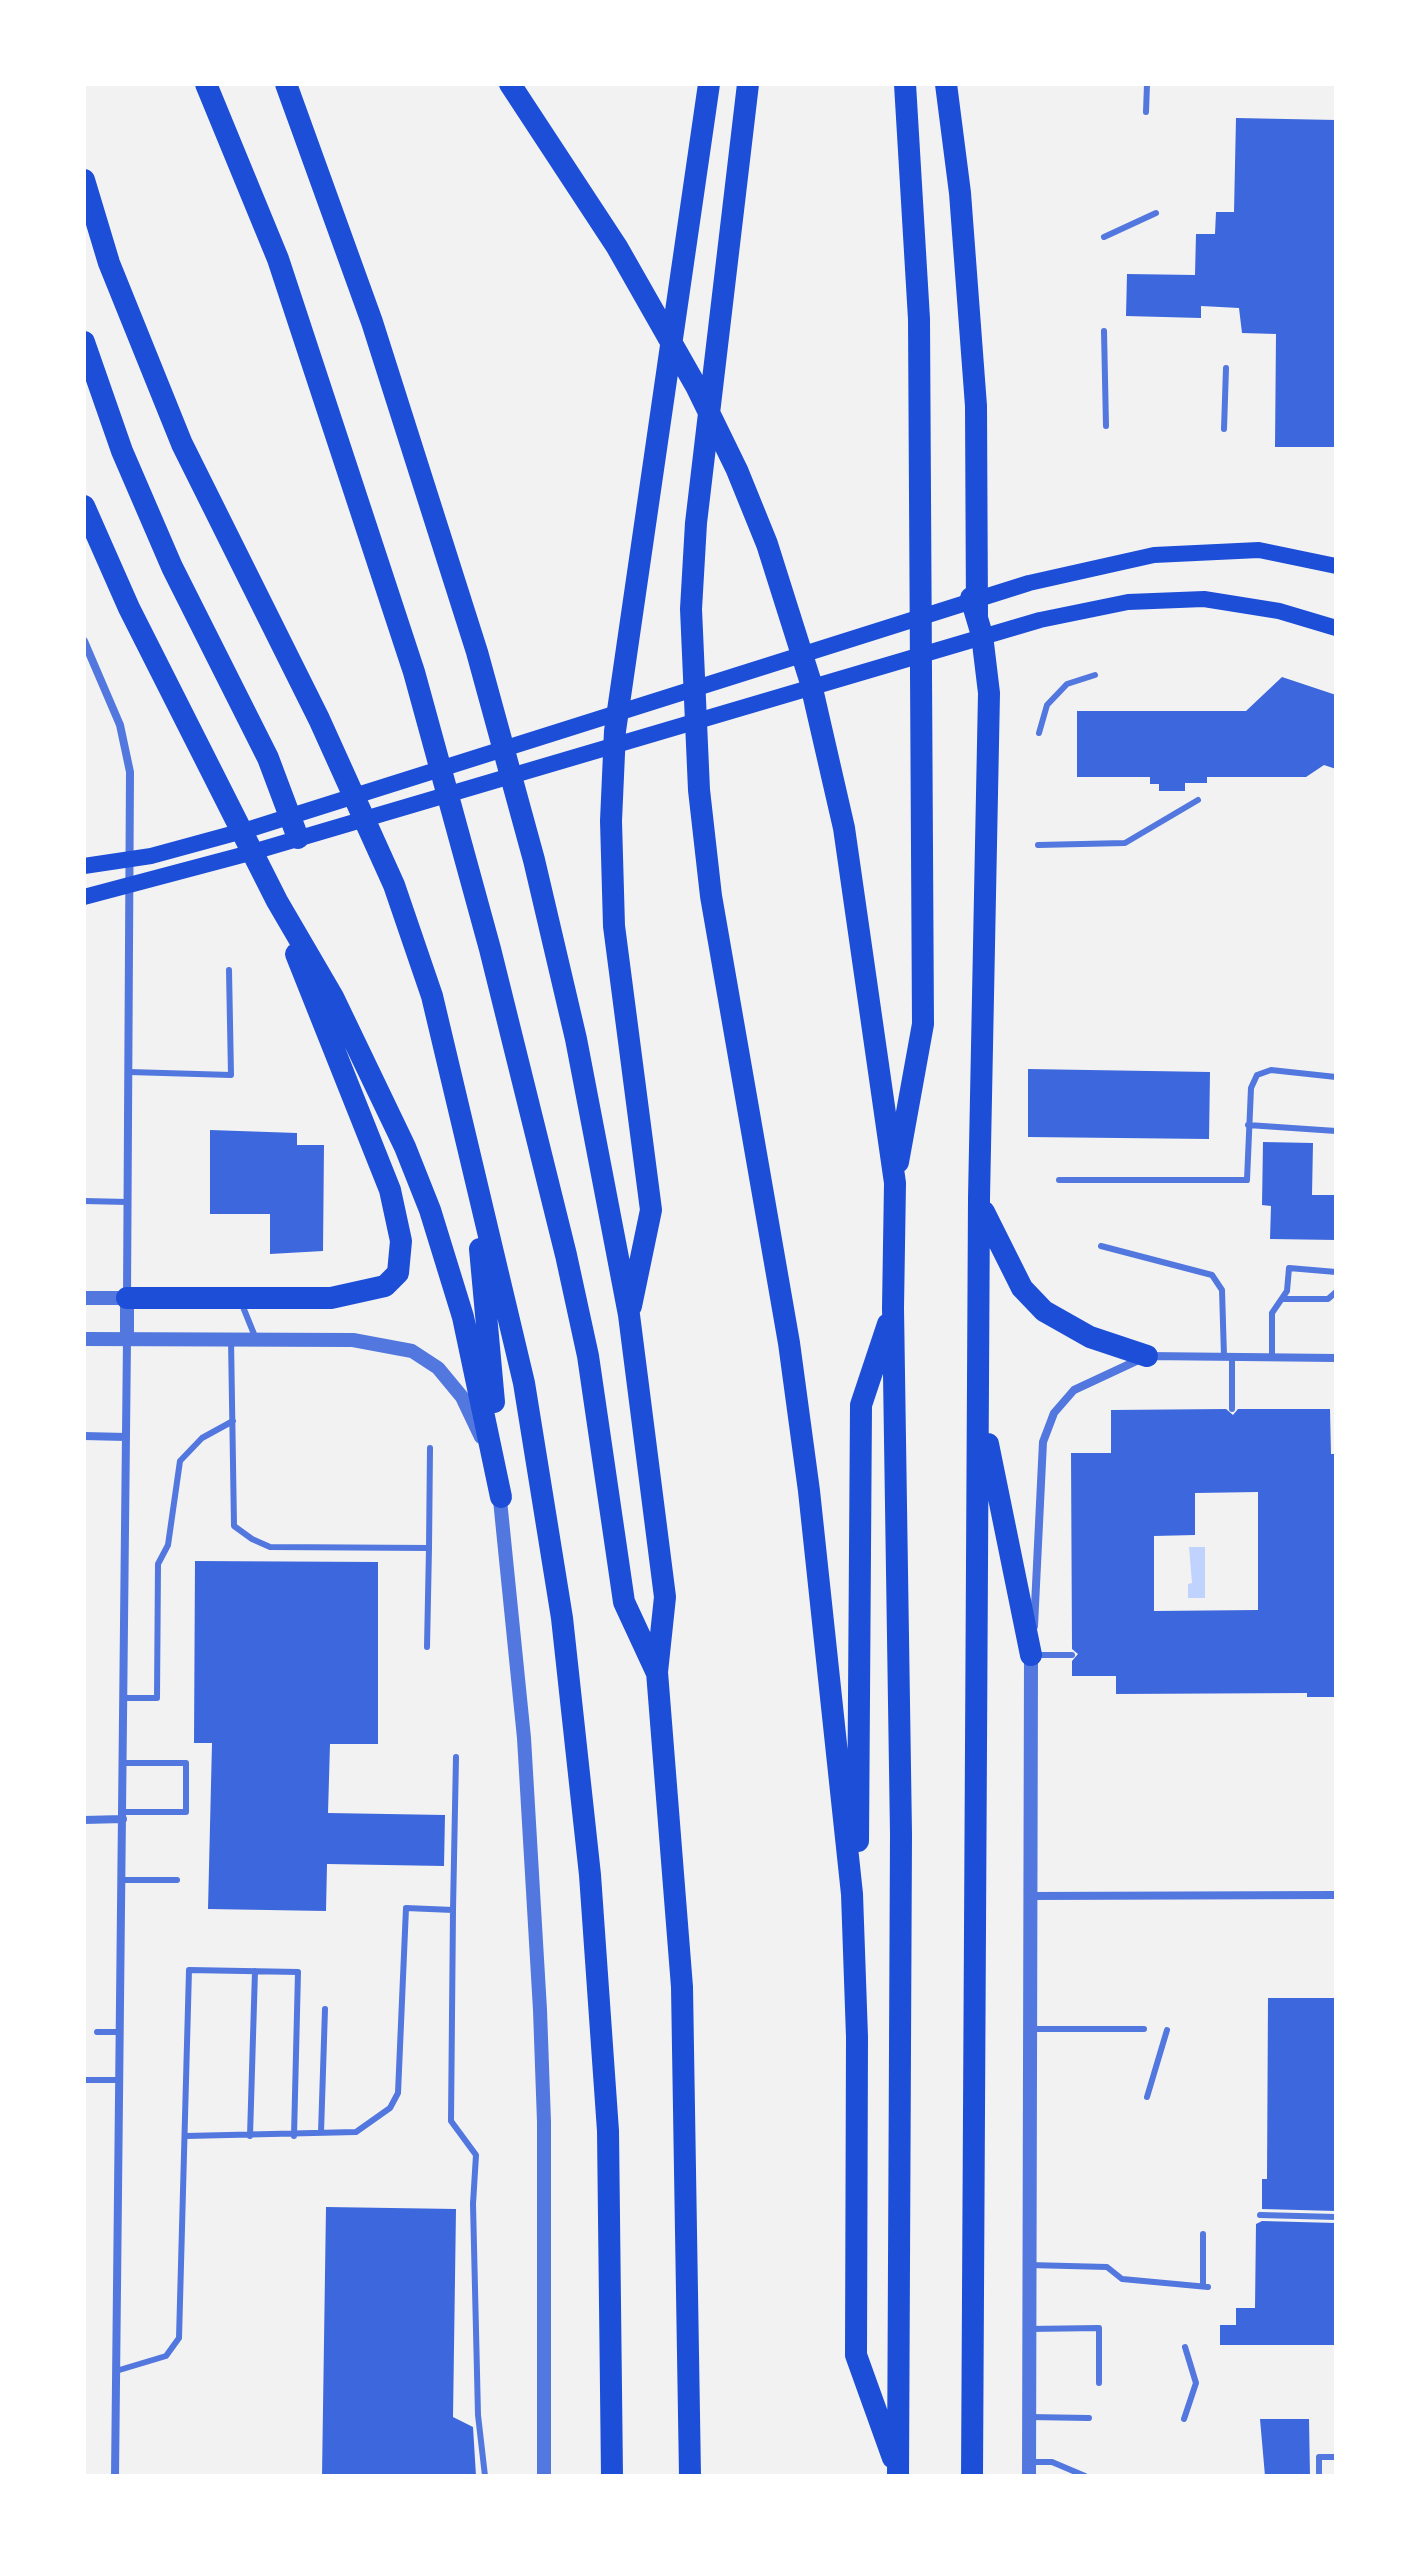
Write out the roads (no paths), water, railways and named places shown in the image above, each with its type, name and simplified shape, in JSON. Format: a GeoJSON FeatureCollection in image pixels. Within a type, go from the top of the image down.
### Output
{"type":"FeatureCollection","features":[{"type":"Feature","properties":{"kind":"highway"},"geometry":{"type":"LineString","coordinates":[[206,84],[278,259],[414,672],[498,978],[566,1255],[588,1356],[624,1602],[657,1672]]}},
{"type":"Feature","properties":{"kind":"highway"},"geometry":{"type":"LineString","coordinates":[[286,84],[372,322],[493,710],[576,1039],[629,1315],[665,1597],[657,1672],[682,1987],[690,2476]]}},
{"type":"Feature","properties":{"kind":"highway"},"geometry":{"type":"LineString","coordinates":[[510,84],[617,247],[696,386],[767,544],[810,680],[844,828],[895,1183]]}},
{"type":"Feature","properties":{"kind":"highway"},"geometry":{"type":"LineString","coordinates":[[629,1315],[651,1210],[614,926],[611,821],[615,731],[709,84]]}},
{"type":"Feature","properties":{"kind":"highway"},"geometry":{"type":"LineString","coordinates":[[748,84],[696,523],[691,609],[695,732],[711,896],[786,1328],[809,1491],[852,1894],[857,2037],[856,2355],[898,2474]]}},
{"type":"Feature","properties":{"kind":"highway"},"geometry":{"type":"LineString","coordinates":[[898,2474],[901,1834],[893,1308],[895,1183],[923,1009],[919,319],[905,84]]}},
{"type":"Feature","properties":{"kind":"highway"},"geometry":{"type":"LineString","coordinates":[[946,84],[961,208],[976,406],[974,1344],[984,1421],[1031,1655]]}},
{"type":"Feature","properties":{"kind":"highway"},"geometry":{"type":"LineString","coordinates":[[84,180],[109,263],[182,444],[319,719],[394,885],[432,996],[524,1383],[564,1633],[590,1875],[608,2131],[612,2476]]}},
{"type":"Feature","properties":{"kind":"highway"},"geometry":{"type":"LineString","coordinates":[[84,342],[122,451],[172,567],[268,758],[295,827]]}},
{"type":"Feature","properties":{"kind":"highway"},"geometry":{"type":"LineString","coordinates":[[84,506],[129,608],[277,901],[340,1010],[405,1147],[430,1210],[463,1317],[501,1497]]}},
{"type":"Feature","properties":{"kind":"highway"},"geometry":{"type":"LineString","coordinates":[[971,598],[982,635],[989,693],[979,1198],[972,2476]]}},
{"type":"Feature","properties":{"kind":"highway"},"geometry":{"type":"LineString","coordinates":[[127,1298],[331,1298],[361,1294],[385,1286],[398,1273],[403,1255],[390,1190],[277,901]]}},
{"type":"Feature","properties":{"kind":"highway"},"geometry":{"type":"LineString","coordinates":[[462,1117],[482,1267],[501,1497]]}},
{"type":"Feature","properties":{"kind":"highway"},"geometry":{"type":"LineString","coordinates":[[972,1185],[994,1238],[1022,1288],[1044,1311],[1090,1337],[1147,1356]]}},
{"type":"Feature","properties":{"kind":"highway"},"geometry":{"type":"LineString","coordinates":[[852,1894],[859,1834],[861,1405],[893,1308]]}},
{"type":"Feature","properties":{"kind":"main road"},"geometry":{"type":"LineString","coordinates":[[84,897],[971,598],[1154,555],[1259,550],[1336,566]]}},
{"type":"Feature","properties":{"kind":"main road"},"geometry":{"type":"LineString","coordinates":[[84,866],[295,827],[982,635],[1128,602],[1204,599],[1279,611],[1336,628]]}},
{"type":"Feature","properties":{"kind":"street"},"geometry":{"type":"LineString","coordinates":[[84,641],[120,725],[130,772],[115,2476]]}},
{"type":"Feature","properties":{"kind":"street"},"geometry":{"type":"LineString","coordinates":[[84,1298],[127,1298]]}},
{"type":"Feature","properties":{"kind":"street"},"geometry":{"type":"LineString","coordinates":[[84,1339],[353,1340],[412,1351],[438,1368],[462,1397],[481,1436],[501,1497],[524,1738],[544,2122],[544,2476]]}},
{"type":"Feature","properties":{"kind":"street"},"geometry":{"type":"LineString","coordinates":[[1029,2469],[1031,1655],[1041,1458],[1047,1427],[1074,1390],[1147,1356],[1336,1358]]}},
{"type":"Feature","properties":{"kind":"street"},"geometry":{"type":"LineString","coordinates":[[84,1436],[126,1437]]}},
{"type":"Feature","properties":{"kind":"street"},"geometry":{"type":"LineString","coordinates":[[84,1820],[123,1815]]}},
{"type":"Feature","properties":{"kind":"street"},"geometry":{"type":"LineString","coordinates":[[1031,1896],[1336,1895]]}},
{"type":"Feature","properties":{"kind":"lane"},"geometry":{"type":"LineString","coordinates":[[1146,112],[1147,84]]}},
{"type":"Feature","properties":{"kind":"lane"},"geometry":{"type":"LineString","coordinates":[[1104,237],[1156,213]]}},
{"type":"Feature","properties":{"kind":"lane"},"geometry":{"type":"LineString","coordinates":[[1104,331],[1106,426]]}},
{"type":"Feature","properties":{"kind":"lane"},"geometry":{"type":"LineString","coordinates":[[1224,429],[1226,368]]}},
{"type":"Feature","properties":{"kind":"lane"},"geometry":{"type":"LineString","coordinates":[[1039,733],[1047,705],[1067,684],[1095,675]]}},
{"type":"Feature","properties":{"kind":"lane"},"geometry":{"type":"LineString","coordinates":[[1038,845],[1125,843],[1177,809],[1198,800]]}},
{"type":"Feature","properties":{"kind":"lane"},"geometry":{"type":"LineString","coordinates":[[129,1072],[231,1075],[229,970]]}},
{"type":"Feature","properties":{"kind":"lane"},"geometry":{"type":"LineString","coordinates":[[1059,1180],[1247,1180],[1251,1088],[1257,1075],[1271,1070],[1336,1077]]}},
{"type":"Feature","properties":{"kind":"lane"},"geometry":{"type":"LineString","coordinates":[[1248,1125],[1336,1131]]}},
{"type":"Feature","properties":{"kind":"lane"},"geometry":{"type":"LineString","coordinates":[[84,1201],[128,1202]]}},
{"type":"Feature","properties":{"kind":"lane"},"geometry":{"type":"LineString","coordinates":[[1101,1246],[1212,1275],[1222,1290],[1232,1409]]}},
{"type":"Feature","properties":{"kind":"lane"},"geometry":{"type":"LineString","coordinates":[[1272,1357],[1272,1313],[1287,1291],[1289,1268],[1336,1272]]}},
{"type":"Feature","properties":{"kind":"lane"},"geometry":{"type":"LineString","coordinates":[[1282,1299],[1328,1299],[1336,1292]]}},
{"type":"Feature","properties":{"kind":"lane"},"geometry":{"type":"LineString","coordinates":[[240,1298],[256,1339]]}},
{"type":"Feature","properties":{"kind":"lane"},"geometry":{"type":"LineString","coordinates":[[231,1339],[234,1526],[270,1547],[429,1548]]}},
{"type":"Feature","properties":{"kind":"lane"},"geometry":{"type":"LineString","coordinates":[[124,1698],[157,1698],[158,1564],[168,1545],[180,1461],[202,1438],[233,1421]]}},
{"type":"Feature","properties":{"kind":"lane"},"geometry":{"type":"LineString","coordinates":[[427,1647],[430,1448]]}},
{"type":"Feature","properties":{"kind":"lane"},"geometry":{"type":"LineString","coordinates":[[1031,1655],[1072,1655]]}},
{"type":"Feature","properties":{"kind":"lane"},"geometry":{"type":"LineString","coordinates":[[456,1757],[451,2121],[476,2155],[473,2204],[478,2415],[485,2476]]}},
{"type":"Feature","properties":{"kind":"lane"},"geometry":{"type":"LineString","coordinates":[[123,1763],[186,1763],[186,1812],[123,1815]]}},
{"type":"Feature","properties":{"kind":"lane"},"geometry":{"type":"LineString","coordinates":[[122,1880],[177,1880]]}},
{"type":"Feature","properties":{"kind":"lane"},"geometry":{"type":"LineString","coordinates":[[186,2136],[294,2136],[356,2132],[390,2108],[398,2093],[406,1908],[453,1910]]}},
{"type":"Feature","properties":{"kind":"lane"},"geometry":{"type":"LineString","coordinates":[[116,2371],[166,2356],[179,2338],[189,1970],[298,1972],[294,2136]]}},
{"type":"Feature","properties":{"kind":"lane"},"geometry":{"type":"LineString","coordinates":[[250,2136],[255,1971]]}},
{"type":"Feature","properties":{"kind":"lane"},"geometry":{"type":"LineString","coordinates":[[321,2133],[325,2009]]}},
{"type":"Feature","properties":{"kind":"lane"},"geometry":{"type":"LineString","coordinates":[[1031,2029],[1144,2029]]}},
{"type":"Feature","properties":{"kind":"lane"},"geometry":{"type":"LineString","coordinates":[[1147,2097],[1167,2030]]}},
{"type":"Feature","properties":{"kind":"lane"},"geometry":{"type":"LineString","coordinates":[[97,2032],[120,2032]]}},
{"type":"Feature","properties":{"kind":"lane"},"geometry":{"type":"LineString","coordinates":[[84,2080],[120,2080]]}},
{"type":"Feature","properties":{"kind":"lane"},"geometry":{"type":"LineString","coordinates":[[1260,2215],[1336,2217]]}},
{"type":"Feature","properties":{"kind":"lane"},"geometry":{"type":"LineString","coordinates":[[1029,2265],[1107,2267],[1122,2279],[1206,2287],[1203,2234]]}},
{"type":"Feature","properties":{"kind":"lane"},"geometry":{"type":"LineString","coordinates":[[1029,2329],[1099,2328],[1099,2383]]}},
{"type":"Feature","properties":{"kind":"lane"},"geometry":{"type":"LineString","coordinates":[[1184,2419],[1196,2383],[1185,2347]]}},
{"type":"Feature","properties":{"kind":"lane"},"geometry":{"type":"LineString","coordinates":[[1029,2417],[1089,2418]]}},
{"type":"Feature","properties":{"kind":"lane"},"geometry":{"type":"LineString","coordinates":[[1319,2476],[1319,2457],[1336,2457]]}},
{"type":"Feature","properties":{"kind":"lane"},"geometry":{"type":"LineString","coordinates":[[1029,2469],[1052,2462],[1085,2476]]}},
{"type":"Feature","properties":{"kind":"water"},"geometry":{"type":"Polygon","coordinates":[[[1189,1547],[1205,1547],[1205,1598],[1188,1598],[1188,1584],[1192,1583],[1189,1547]]]}}]}
